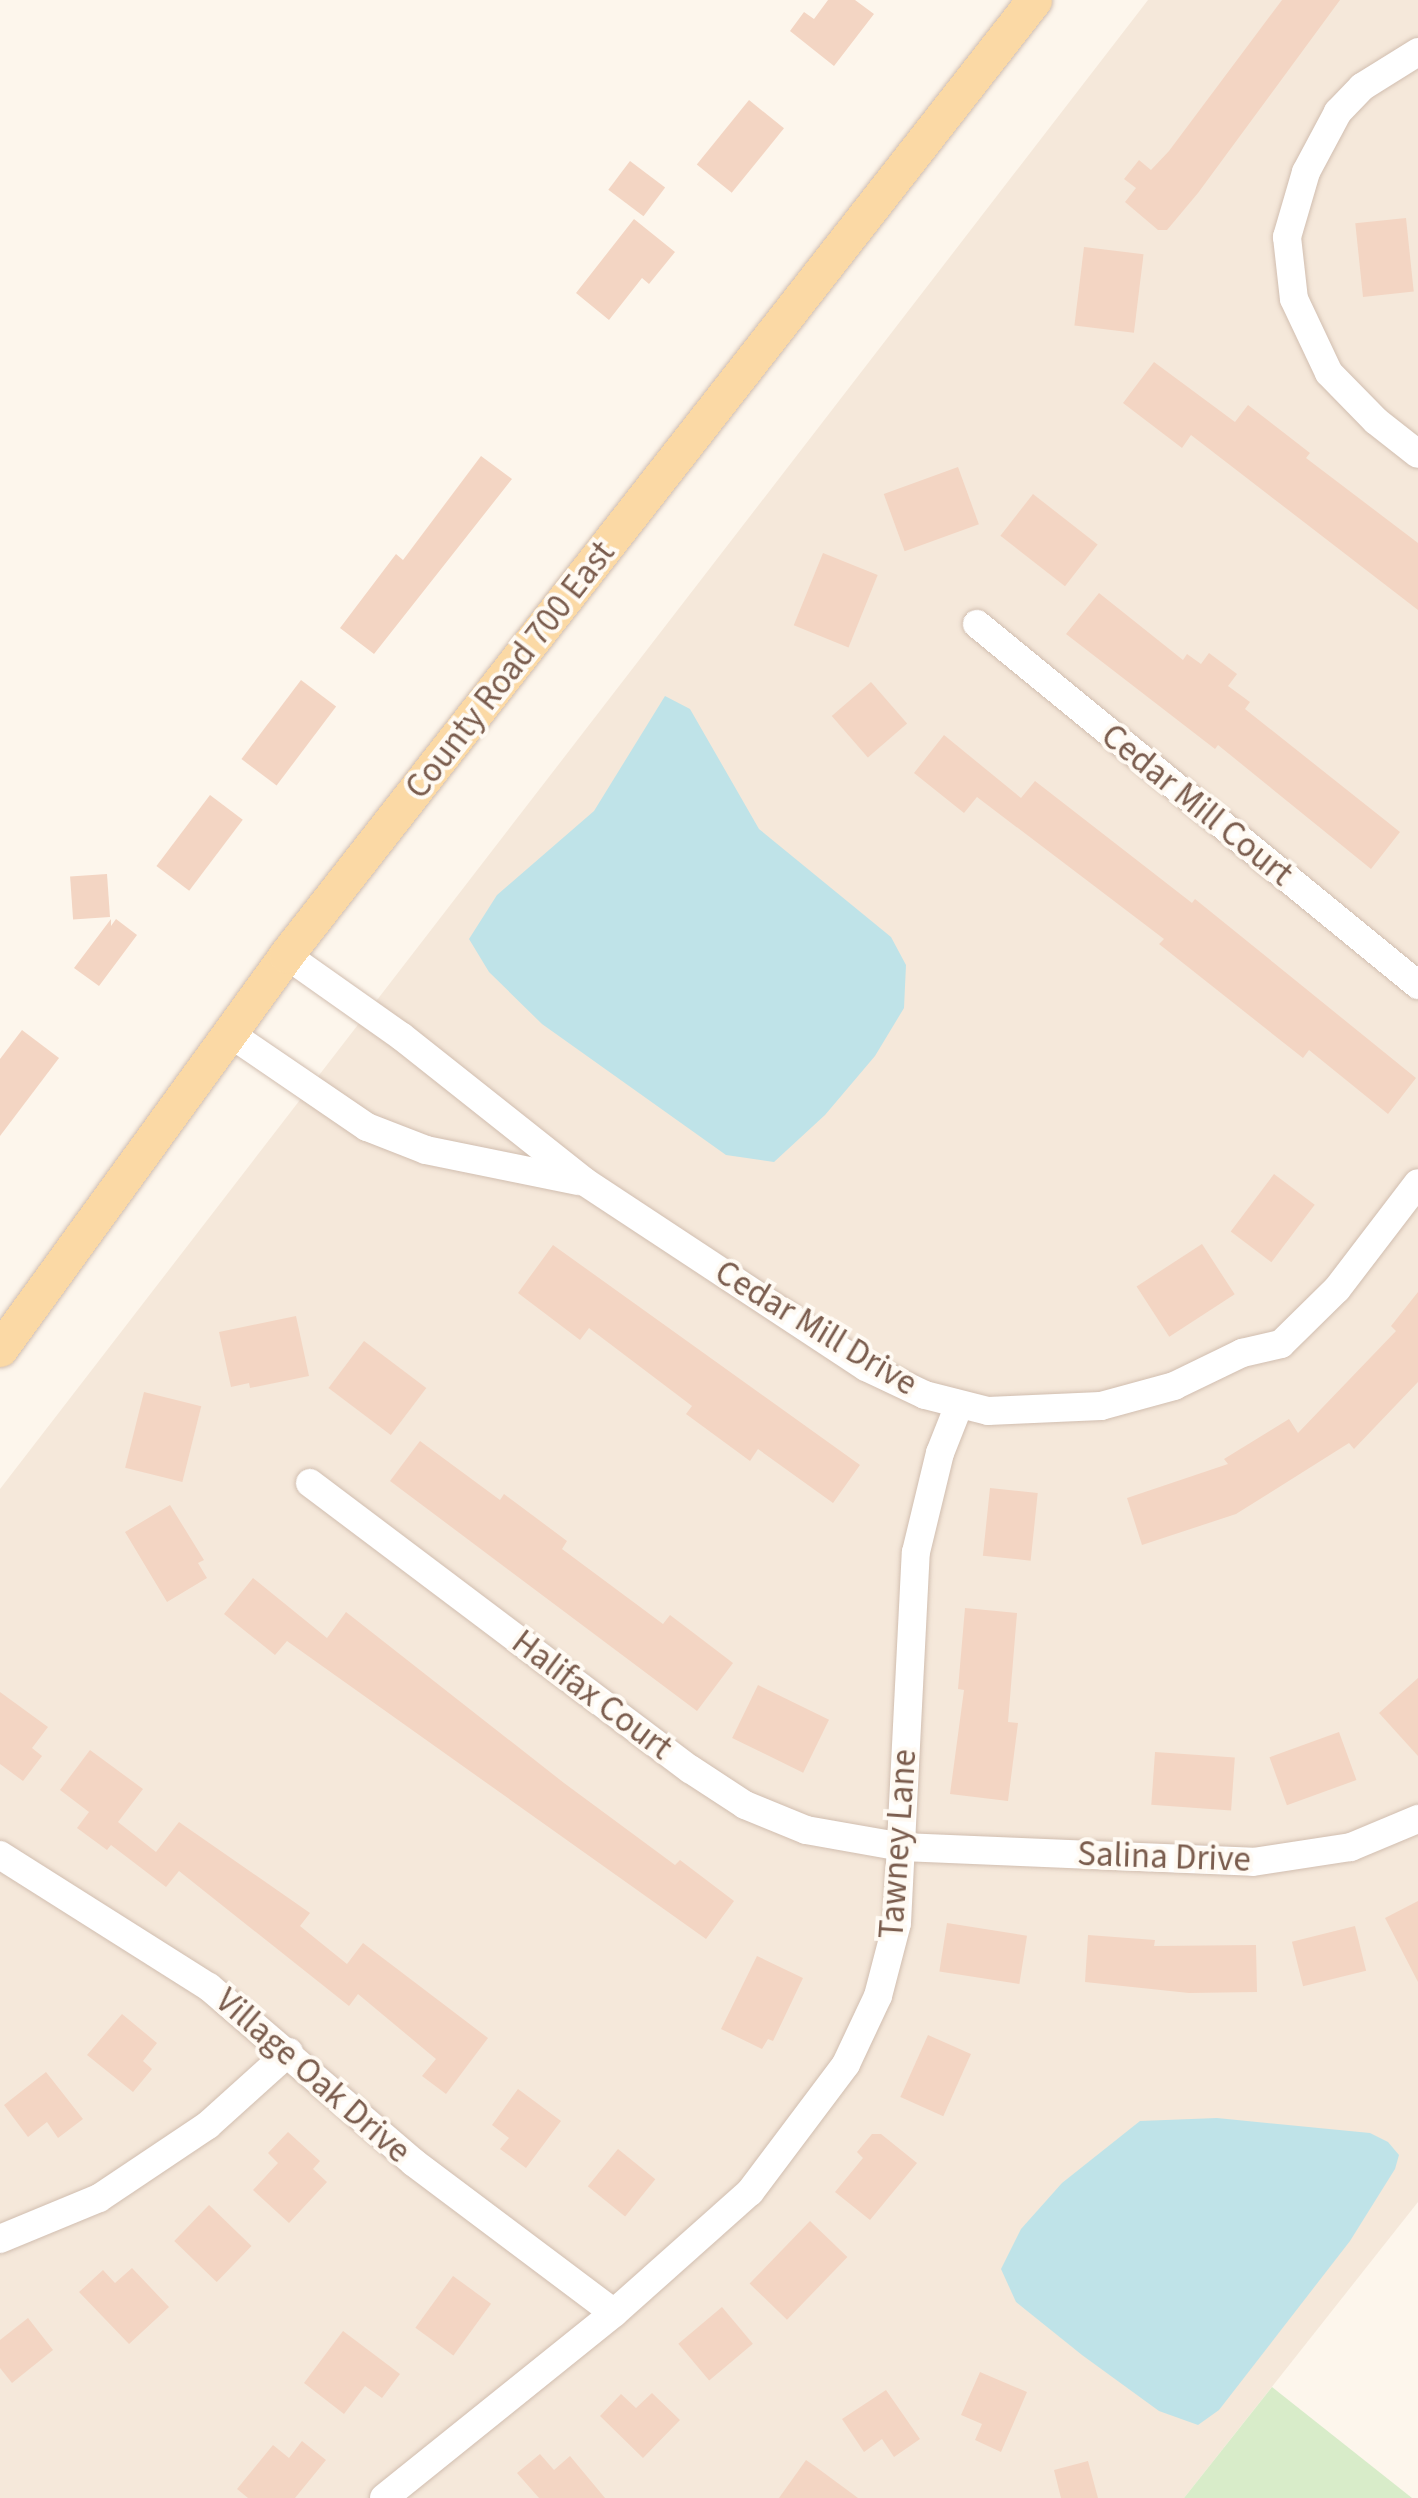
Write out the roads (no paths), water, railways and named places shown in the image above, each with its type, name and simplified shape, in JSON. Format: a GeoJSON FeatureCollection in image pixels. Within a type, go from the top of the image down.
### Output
{"type":"FeatureCollection","features":[{"type":"Feature","properties":{"kind":"main road","name":"County Road 700 East"},"geometry":{"type":"LineString","coordinates":[[0,1349],[286,955],[1034,0]]}},
{"type":"Feature","properties":{"kind":"street"},"geometry":{"type":"LineString","coordinates":[[1418,52],[1362,86],[1338,112],[1320,141],[1294,202],[1287,236],[1294,299],[1330,373],[1376,420],[1418,454]]}},
{"type":"Feature","properties":{"kind":"street","name":"Cedar Mill Court"},"geometry":{"type":"LineString","coordinates":[[977,624],[1418,985]]}},
{"type":"Feature","properties":{"kind":"street","name":"Cedar Mill Drive"},"geometry":{"type":"LineString","coordinates":[[286,955],[401,1036],[584,1182],[866,1367],[959,1405],[1026,1413],[1101,1406],[1174,1386],[1242,1353],[1280,1344],[1337,1289],[1418,1183]]}},
{"type":"Feature","properties":{"kind":"street"},"geometry":{"type":"LineString","coordinates":[[229,1034],[367,1127],[426,1150],[584,1182]]}},
{"type":"Feature","properties":{"kind":"street","name":"Tawney Lane"},"geometry":{"type":"LineString","coordinates":[[384,2498],[614,2312],[750,2192],[846,2064],[889,1960],[902,1885],[916,1552],[940,1452],[959,1405]]}},
{"type":"Feature","properties":{"kind":"street","name":"Halifax Court"},"geometry":{"type":"LineString","coordinates":[[310,1484],[717,1788],[806,1830],[902,1848]]}},
{"type":"Feature","properties":{"kind":"street","name":"Salina Drive"},"geometry":{"type":"LineString","coordinates":[[902,1848],[1253,1862],[1350,1847],[1418,1819]]}},
{"type":"Feature","properties":{"kind":"street","name":"Village Oak Drive"},"geometry":{"type":"LineString","coordinates":[[0,1855],[209,1987],[413,2162],[614,2312]]}},
{"type":"Feature","properties":{"kind":"street"},"geometry":{"type":"LineString","coordinates":[[0,2238],[99,2198],[208,2125],[289,2052]]}},
{"type":"Feature","properties":{"kind":"water"},"geometry":{"type":"Polygon","coordinates":[[[665,696],[690,709],[759,829],[891,937],[906,965],[904,1008],[875,1056],[825,1115],[774,1162],[726,1155],[542,1024],[489,972],[469,939],[497,895],[594,811],[665,696]]]}},
{"type":"Feature","properties":{"kind":"water"},"geometry":{"type":"Polygon","coordinates":[[[1217,2118],[1370,2133],[1388,2142],[1399,2155],[1395,2169],[1350,2241],[1219,2410],[1198,2425],[1159,2411],[1082,2355],[1016,2302],[1001,2269],[1021,2229],[1062,2183],[1140,2121],[1217,2118]]]}}]}
